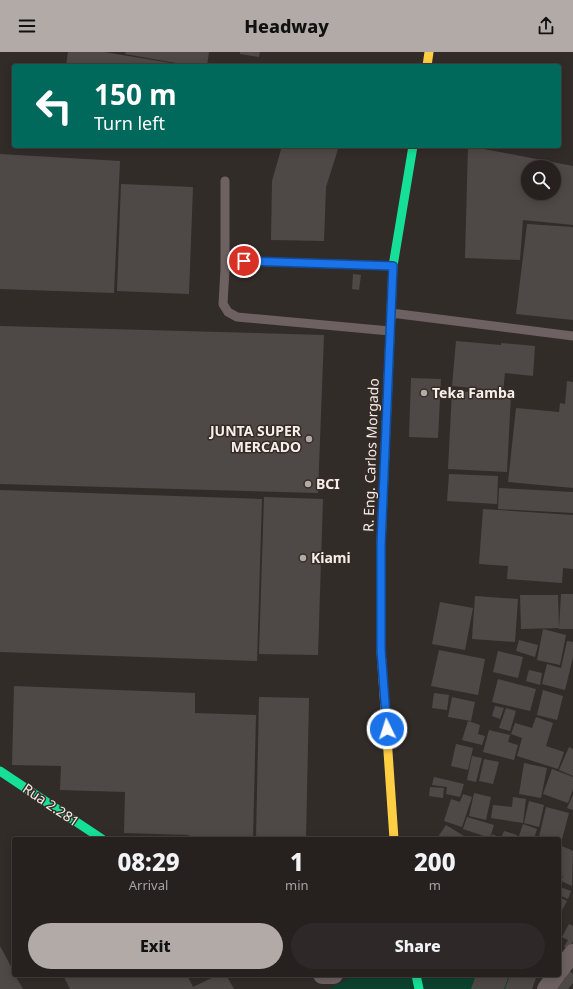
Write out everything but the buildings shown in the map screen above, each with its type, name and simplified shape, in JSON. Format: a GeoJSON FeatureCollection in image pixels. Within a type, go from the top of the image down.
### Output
{"type":"FeatureCollection","features":[{"type":"Feature","properties":{"kind":"street"},"geometry":{"type":"LineString","coordinates":[[427,64],[429,52]]}},
{"type":"Feature","properties":{"kind":"street","name":"R. Eng. Carlos Morgado"},"geometry":{"type":"LineString","coordinates":[[394,837],[381,650],[381,544],[393,266],[413,148]]}},
{"type":"Feature","properties":{"kind":"street","name":"Rua 2.281"},"geometry":{"type":"LineString","coordinates":[[0,771],[99,837]]}},
{"type":"Feature","properties":{"kind":"street"},"geometry":{"type":"LineString","coordinates":[[561,968],[573,953]]}},
{"type":"Feature","properties":{"kind":"street"},"geometry":{"type":"LineString","coordinates":[[416,977],[419,989]]}},
{"type":"Feature","properties":{"kind":"street"},"geometry":{"type":"LineString","coordinates":[[546,989],[555,977]]}},
{"type":"Feature","properties":{"kind":"lane"},"geometry":{"type":"LineString","coordinates":[[225,181],[225,269],[223,304],[228,312],[237,317],[390,331]]}},
{"type":"Feature","properties":{"kind":"lane"},"geometry":{"type":"LineString","coordinates":[[225,269],[234,263],[244,261],[393,266]]}},
{"type":"Feature","properties":{"kind":"lane"},"geometry":{"type":"LineString","coordinates":[[391,314],[573,336]]}},
{"type":"Feature","properties":{"kind":"green space"},"geometry":{"type":"Polygon","coordinates":[[[351,977],[507,977],[509,989],[329,989],[351,977]]]}},
{"type":"Feature","properties":{"kind":"traffic: fast"},"geometry":{"type":"LineString","coordinates":[[381,569],[393,266],[413,148]]}},
{"type":"Feature","properties":{"kind":"traffic: fast"},"geometry":{"type":"LineString","coordinates":[[0,771],[99,837]]}},
{"type":"Feature","properties":{"kind":"traffic: fast"},"geometry":{"type":"LineString","coordinates":[[416,977],[419,989]]}},
{"type":"Feature","properties":{"kind":"traffic: slow"},"geometry":{"type":"LineString","coordinates":[[427,64],[429,52]]}},
{"type":"Feature","properties":{"kind":"traffic: slow"},"geometry":{"type":"LineString","coordinates":[[381,569],[381,650],[394,837]]}},
{"type":"Feature","properties":{"kind":"place","name":"Teka Famba"},"geometry":{"type":"Point","coordinates":[424,393]}},
{"type":"Feature","properties":{"kind":"place","name":"JUNTA SUPER MERCADO"},"geometry":{"type":"Point","coordinates":[309,439]}},
{"type":"Feature","properties":{"kind":"place","name":"BCI"},"geometry":{"type":"Point","coordinates":[308,484]}},
{"type":"Feature","properties":{"kind":"place","name":"Kiami"},"geometry":{"type":"Point","coordinates":[303,558]}},
{"type":"Feature","properties":{"kind":"route"},"geometry":{"type":"LineString","coordinates":[[244,261],[393,266],[381,544],[381,650],[387,729]]}}]}
